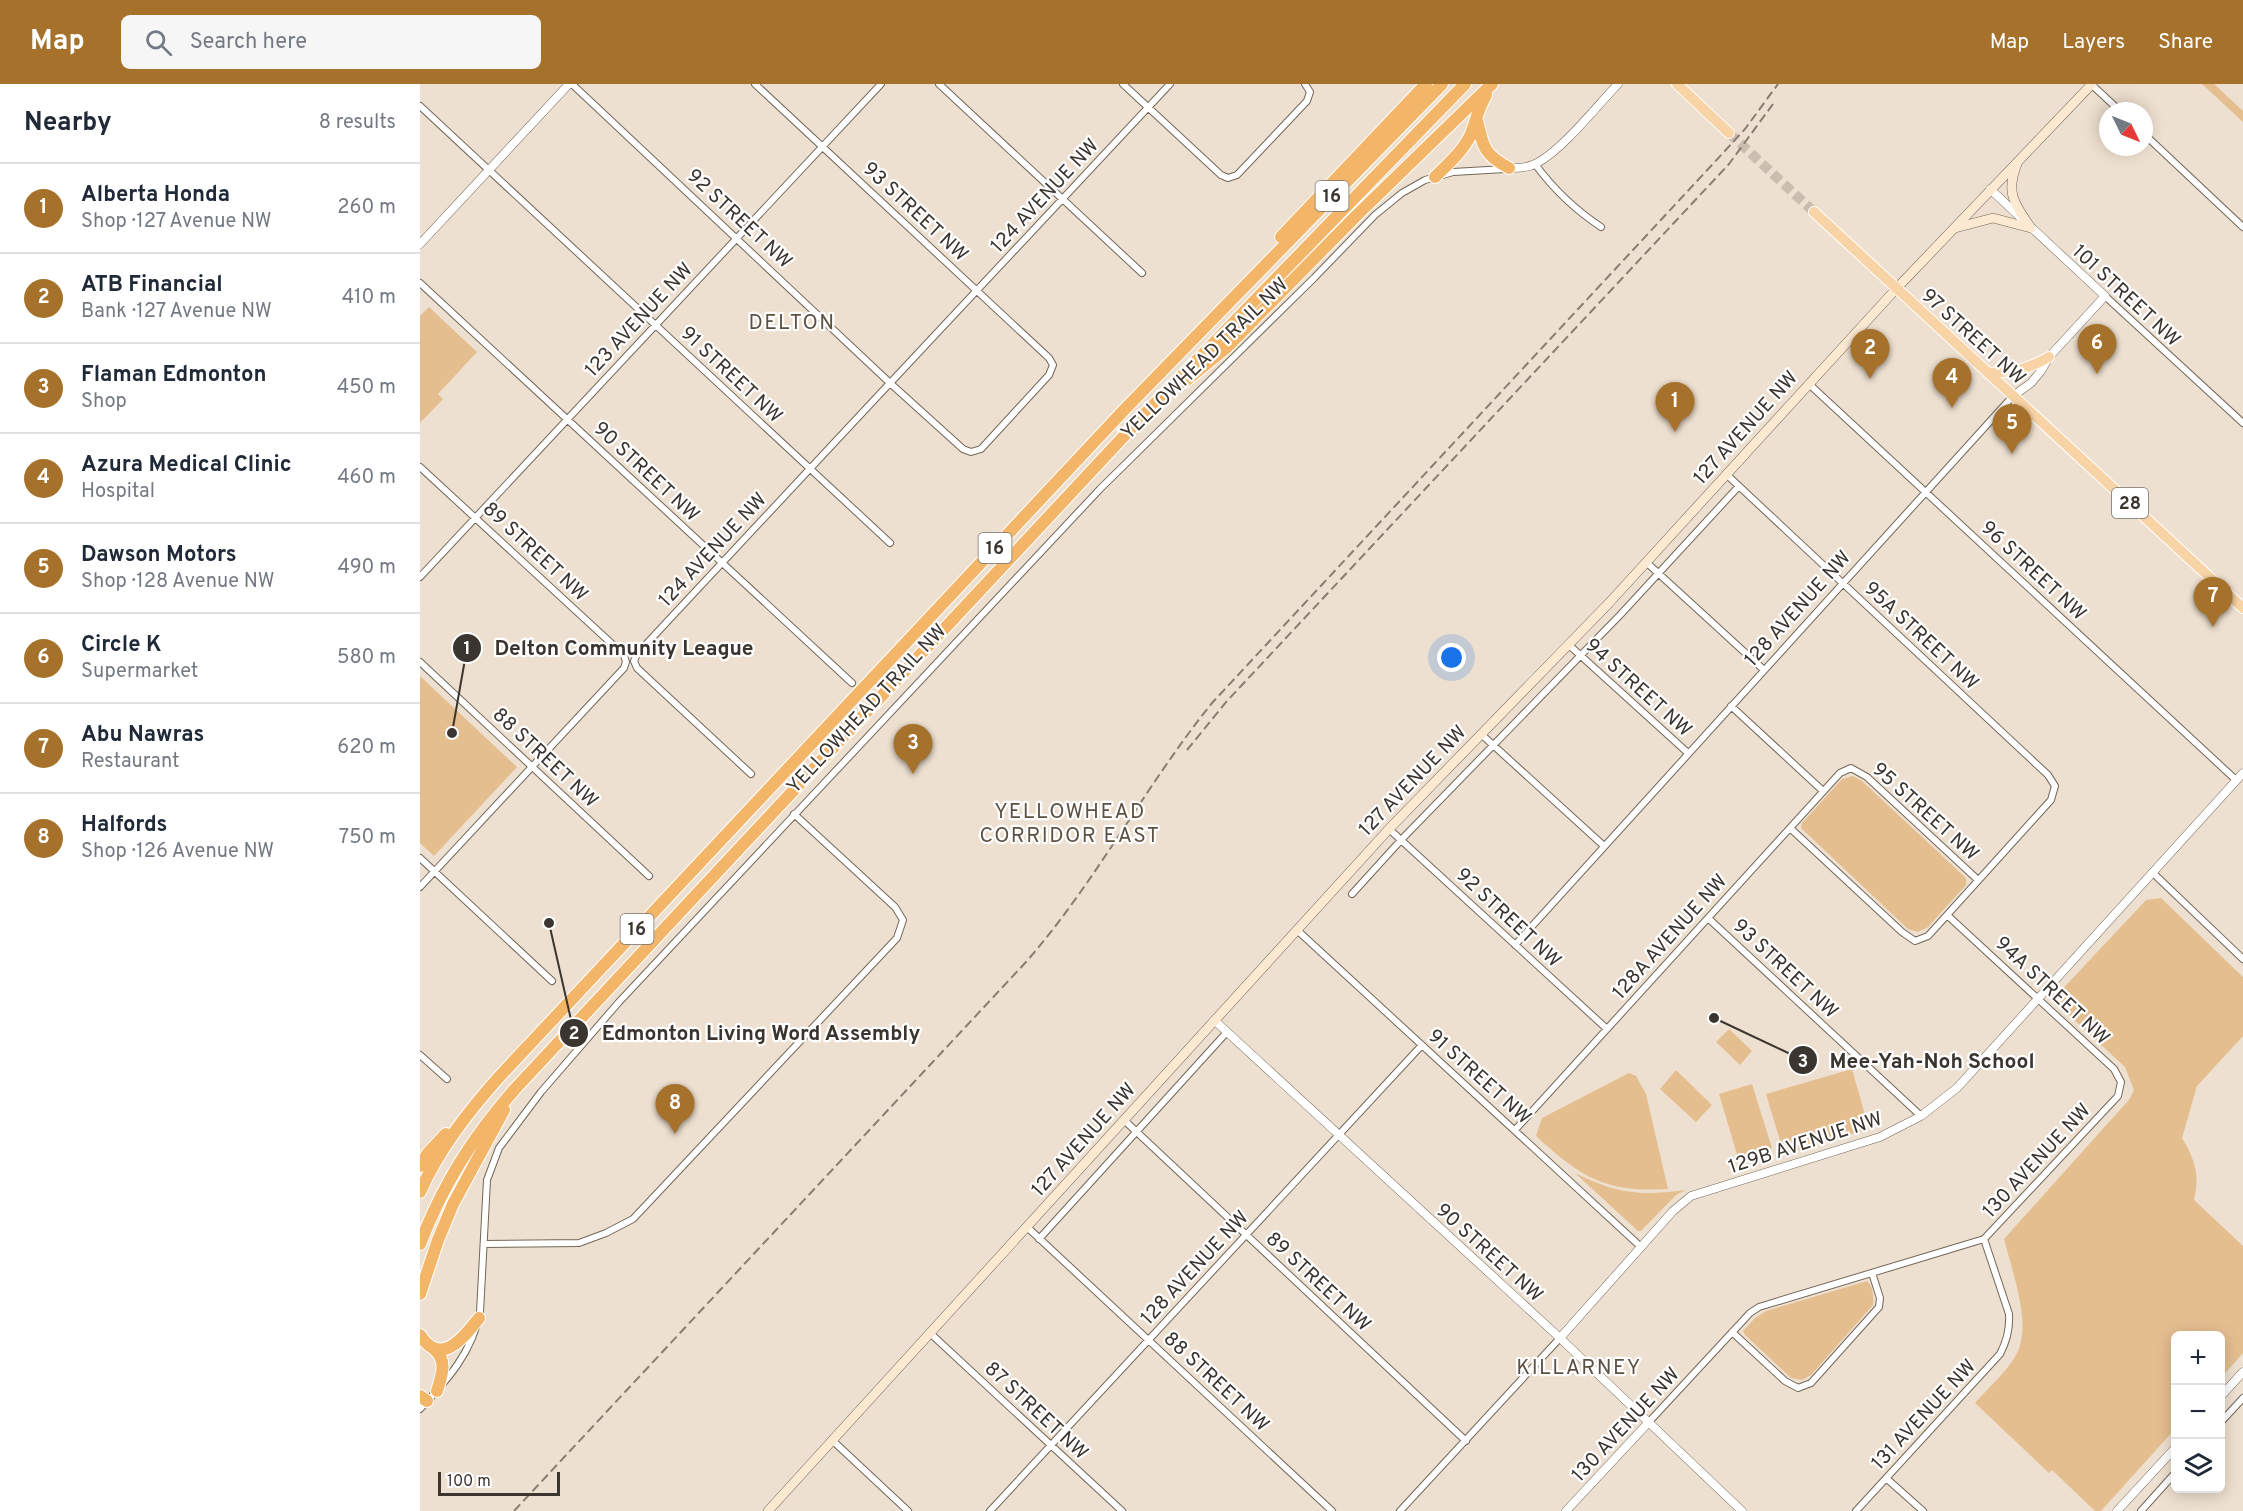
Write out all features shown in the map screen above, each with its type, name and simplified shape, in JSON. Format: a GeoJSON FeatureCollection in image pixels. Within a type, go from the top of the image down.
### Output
{"type":"FeatureCollection","features":[{"type":"Feature","properties":{"kind":"highway"},"geometry":{"type":"LineString","coordinates":[[1223,308],[1271,248],[1426,84]]}},
{"type":"Feature","properties":{"kind":"highway","name":"YELLOWHEAD TRAIL NW"},"geometry":{"type":"LineString","coordinates":[[420,1192],[440,1153],[470,1110],[529,1044],[1223,308],[1442,84]]}},
{"type":"Feature","properties":{"kind":"highway","name":"YELLOWHEAD TRAIL NW"},"geometry":{"type":"LineString","coordinates":[[420,1244],[457,1164],[486,1122],[515,1089],[1139,420],[1465,84]]}},
{"type":"Feature","properties":{"kind":"highway"},"geometry":{"type":"LineString","coordinates":[[1139,420],[1227,347],[1358,214],[1492,84]]}},
{"type":"Feature","properties":{"kind":"highway"},"geometry":{"type":"LineString","coordinates":[[1435,177],[1457,155],[1468,139],[1479,105],[1492,84]]}},
{"type":"Feature","properties":{"kind":"highway"},"geometry":{"type":"LineString","coordinates":[[1476,116],[1486,150],[1492,159],[1509,168]]}},
{"type":"Feature","properties":{"kind":"highway"},"geometry":{"type":"LineString","coordinates":[[420,1294],[453,1204],[515,1089]]}},
{"type":"Feature","properties":{"kind":"highway"},"geometry":{"type":"LineString","coordinates":[[420,1166],[428,1153],[470,1110]]}},
{"type":"Feature","properties":{"kind":"highway"},"geometry":{"type":"LineString","coordinates":[[433,1348],[442,1350],[458,1343],[479,1318]]}},
{"type":"Feature","properties":{"kind":"highway"},"geometry":{"type":"LineString","coordinates":[[420,1335],[439,1353],[443,1362],[437,1391]]}},
{"type":"Feature","properties":{"kind":"main road"},"geometry":{"type":"LineString","coordinates":[[1677,84],[1728,133]]}},
{"type":"Feature","properties":{"kind":"main road","name":"127 AVENUE NW"},"geometry":{"type":"LineString","coordinates":[[768,1511],[1389,829],[1569,645],[1896,289],[2091,84]]}},
{"type":"Feature","properties":{"kind":"main road"},"geometry":{"type":"LineString","coordinates":[[2020,159],[2013,179],[2013,201],[2031,228]]}},
{"type":"Feature","properties":{"kind":"main road","name":"97 STREET NW"},"geometry":{"type":"LineString","coordinates":[[1814,212],[2243,608]]}},
{"type":"Feature","properties":{"kind":"main road"},"geometry":{"type":"LineString","coordinates":[[1953,228],[1993,218],[2031,228]]}},
{"type":"Feature","properties":{"kind":"main road"},"geometry":{"type":"LineString","coordinates":[[1988,373],[2018,372],[2049,357]]}},
{"type":"Feature","properties":{"kind":"street"},"geometry":{"type":"LineString","coordinates":[[420,244],[570,84]]}},
{"type":"Feature","properties":{"kind":"street","name":"92 STREET NW"},"geometry":{"type":"LineString","coordinates":[[570,84],[963,449],[971,452]]}},
{"type":"Feature","properties":{"kind":"street","name":"93 STREET NW"},"geometry":{"type":"LineString","coordinates":[[755,84],[1049,358],[1053,365],[1049,375],[981,449],[971,452]]}},
{"type":"Feature","properties":{"kind":"street","name":"123 AVENUE NW"},"geometry":{"type":"LineString","coordinates":[[420,578],[881,84]]}},
{"type":"Feature","properties":{"kind":"street"},"geometry":{"type":"LineString","coordinates":[[939,84],[1142,273]]}},
{"type":"Feature","properties":{"kind":"street"},"geometry":{"type":"LineString","coordinates":[[1123,84],[1227,178],[1237,175],[1307,101],[1310,92],[1305,84]]}},
{"type":"Feature","properties":{"kind":"street","name":"124 AVENUE NW"},"geometry":{"type":"LineString","coordinates":[[751,774],[637,668],[634,661],[637,654],[810,469],[889,380],[977,290],[1170,84]]}},
{"type":"Feature","properties":{"kind":"street"},"geometry":{"type":"LineString","coordinates":[[1509,168],[1523,168],[1550,155],[1618,84]]}},
{"type":"Feature","properties":{"kind":"street"},"geometry":{"type":"LineString","coordinates":[[2091,84],[2110,102]]}},
{"type":"Feature","properties":{"kind":"street","name":"91 STREET NW"},"geometry":{"type":"LineString","coordinates":[[420,105],[890,543]]}},
{"type":"Feature","properties":{"kind":"street"},"geometry":{"type":"LineString","coordinates":[[2153,142],[2243,227]]}},
{"type":"Feature","properties":{"kind":"street"},"geometry":{"type":"LineString","coordinates":[[1535,164],[1570,206],[1601,227]]}},
{"type":"Feature","properties":{"kind":"street","name":"YELLOWHEAD TRAIL NW"},"geometry":{"type":"LineString","coordinates":[[422,1402],[437,1391],[466,1353],[477,1328],[487,1180],[499,1148],[541,1092],[641,978],[1149,439],[1314,278],[1375,214],[1402,193],[1435,177],[1453,172],[1509,168]]}},
{"type":"Feature","properties":{"kind":"street","name":"101 STREET NW"},"geometry":{"type":"LineString","coordinates":[[1990,189],[2243,423]]}},
{"type":"Feature","properties":{"kind":"street","name":"90 STREET NW"},"geometry":{"type":"LineString","coordinates":[[420,283],[852,683]]}},
{"type":"Feature","properties":{"kind":"street","name":"128 AVENUE NW"},"geometry":{"type":"LineString","coordinates":[[1515,945],[1926,491],[2014,397],[2042,371],[2049,357],[2105,296]]}},
{"type":"Feature","properties":{"kind":"street","name":"96 STREET NW"},"geometry":{"type":"LineString","coordinates":[[1809,384],[2236,780]]}},
{"type":"Feature","properties":{"kind":"street","name":"89 STREET NW"},"geometry":{"type":"LineString","coordinates":[[420,467],[624,655],[626,662],[624,668],[532,766]]}},
{"type":"Feature","properties":{"kind":"street","name":"95A STREET NW"},"geometry":{"type":"LineString","coordinates":[[1726,474],[2048,775],[2055,786],[2051,800],[1978,880]]}},
{"type":"Feature","properties":{"kind":"street","name":"127 AVENUE NW"},"geometry":{"type":"LineString","coordinates":[[1352,894],[1401,840],[1581,656],[1739,486]]}},
{"type":"Feature","properties":{"kind":"street"},"geometry":{"type":"LineString","coordinates":[[1646,562],[1764,670]]}},
{"type":"Feature","properties":{"kind":"street","name":"94 STREET NW"},"geometry":{"type":"LineString","coordinates":[[1569,645],[1688,753]]}},
{"type":"Feature","properties":{"kind":"street","name":"88 STREET NW"},"geometry":{"type":"LineString","coordinates":[[420,662],[649,876]]}},
{"type":"Feature","properties":{"kind":"street"},"geometry":{"type":"LineString","coordinates":[[1731,706],[1823,791]]}},
{"type":"Feature","properties":{"kind":"street"},"geometry":{"type":"LineString","coordinates":[[1481,734],[1604,846]]}},
{"type":"Feature","properties":{"kind":"street"},"geometry":{"type":"LineString","coordinates":[[420,887],[532,766]]}},
{"type":"Feature","properties":{"kind":"street","name":"128A AVENUE NW"},"geometry":{"type":"LineString","coordinates":[[1515,1130],[1823,791],[1840,773],[1851,768]]}},
{"type":"Feature","properties":{"kind":"street","name":"95 STREET NW"},"geometry":{"type":"LineString","coordinates":[[1851,768],[1867,777],[1978,880]]}},
{"type":"Feature","properties":{"kind":"street","name":"129B AVENUE NW"},"geometry":{"type":"LineString","coordinates":[[1400,1511],[1560,1338],[1673,1211],[1691,1196],[1880,1137],[1921,1116],[1957,1088],[2243,773]]}},
{"type":"Feature","properties":{"kind":"street"},"geometry":{"type":"LineString","coordinates":[[484,1245],[579,1243],[606,1233],[633,1219],[897,938],[903,920],[895,907],[794,814]]}},
{"type":"Feature","properties":{"kind":"street"},"geometry":{"type":"LineString","coordinates":[[1790,828],[1902,932],[1915,941],[1928,936],[1978,880]]}},
{"type":"Feature","properties":{"kind":"street","name":"92 STREET NW"},"geometry":{"type":"LineString","coordinates":[[1389,829],[1607,1029]]}},
{"type":"Feature","properties":{"kind":"street"},"geometry":{"type":"LineString","coordinates":[[420,858],[552,981]]}},
{"type":"Feature","properties":{"kind":"street"},"geometry":{"type":"LineString","coordinates":[[2153,873],[2243,959]]}},
{"type":"Feature","properties":{"kind":"street","name":"94A STREET NW"},"geometry":{"type":"LineString","coordinates":[[1947,915],[2114,1070],[2121,1082],[2118,1096]]}},
{"type":"Feature","properties":{"kind":"street","name":"93 STREET NW"},"geometry":{"type":"LineString","coordinates":[[1708,918],[1921,1116]]}},
{"type":"Feature","properties":{"kind":"street","name":"91 STREET NW"},"geometry":{"type":"LineString","coordinates":[[1297,930],[1641,1247]]}},
{"type":"Feature","properties":{"kind":"street","name":"90 STREET NW"},"geometry":{"type":"LineString","coordinates":[[1214,1020],[1560,1338],[1736,1509]]}},
{"type":"Feature","properties":{"kind":"street","name":"127 AVENUE NW"},"geometry":{"type":"LineString","coordinates":[[1039,1239],[1227,1032]]}},
{"type":"Feature","properties":{"kind":"street","name":"128 AVENUE NW"},"geometry":{"type":"LineString","coordinates":[[990,1511],[1422,1046]]}},
{"type":"Feature","properties":{"kind":"street"},"geometry":{"type":"LineString","coordinates":[[420,1055],[447,1079]]}},
{"type":"Feature","properties":{"kind":"street","name":"130 AVENUE NW"},"geometry":{"type":"LineString","coordinates":[[1566,1511],[1732,1332],[1759,1306],[1984,1239],[2118,1096]]}},
{"type":"Feature","properties":{"kind":"street","name":"89 STREET NW"},"geometry":{"type":"LineString","coordinates":[[1124,1120],[1466,1441]]}},
{"type":"Feature","properties":{"kind":"street","name":"88 STREET NW"},"geometry":{"type":"LineString","coordinates":[[1027,1227],[1332,1511]]}},
{"type":"Feature","properties":{"kind":"street","name":"131 AVENUE NW"},"geometry":{"type":"LineString","coordinates":[[1856,1511],[2000,1354],[2008,1336],[2009,1314],[1984,1239]]}},
{"type":"Feature","properties":{"kind":"street"},"geometry":{"type":"LineString","coordinates":[[1732,1332],[1785,1381],[1798,1388],[1811,1383],[1879,1307],[1880,1298],[1872,1273]]}},
{"type":"Feature","properties":{"kind":"street","name":"87 STREET NW"},"geometry":{"type":"LineString","coordinates":[[930,1333],[1122,1511]]}},
{"type":"Feature","properties":{"kind":"street"},"geometry":{"type":"LineString","coordinates":[[2225,1392],[2243,1372]]}},
{"type":"Feature","properties":{"kind":"street"},"geometry":{"type":"LineString","coordinates":[[2225,1418],[2243,1398]]}},
{"type":"Feature","properties":{"kind":"street"},"geometry":{"type":"LineString","coordinates":[[832,1440],[908,1511]]}},
{"type":"Feature","properties":{"kind":"street"},"geometry":{"type":"LineString","coordinates":[[2117,1511],[2171,1451]]}},
{"type":"Feature","properties":{"kind":"street"},"geometry":{"type":"LineString","coordinates":[[2141,1511],[2171,1477]]}},
{"type":"Feature","properties":{"kind":"street"},"geometry":{"type":"LineString","coordinates":[[1886,1478],[1923,1511]]}},
{"type":"Feature","properties":{"kind":"shaded area"},"geometry":{"type":"Polygon","coordinates":[[[2202,84],[2214,84],[2243,111],[2243,122],[2202,84]]]}},
{"type":"Feature","properties":{"kind":"shaded area"},"geometry":{"type":"Polygon","coordinates":[[[429,307],[477,352],[438,394],[443,399],[420,423],[420,316],[429,307]]]}},
{"type":"Feature","properties":{"kind":"shaded area"},"geometry":{"type":"Polygon","coordinates":[[[420,676],[517,767],[434,856],[420,843],[420,676]]]}},
{"type":"Feature","properties":{"kind":"shaded area"},"geometry":{"type":"Polygon","coordinates":[[[1853,776],[1862,781],[1966,878],[1966,885],[1928,927],[1918,932],[1908,929],[1801,828],[1802,823],[1842,779],[1853,776]]]}},
{"type":"Feature","properties":{"kind":"shaded area"},"geometry":{"type":"Polygon","coordinates":[[[2161,898],[2243,977],[2243,1036],[2197,1086],[2182,1138],[2195,1168],[2194,1200],[2243,1246],[2243,1353],[2225,1373],[2225,1331],[2171,1331],[2171,1433],[2101,1511],[2095,1511],[2052,1470],[2049,1473],[1975,1403],[2008,1366],[2017,1353],[2021,1341],[2022,1312],[2004,1239],[2129,1100],[2134,1090],[2125,1067],[2056,1003],[2055,997],[2146,900],[2161,898]]]}},
{"type":"Feature","properties":{"kind":"shaded area"},"geometry":{"type":"Polygon","coordinates":[[[1729,1029],[1752,1051],[1740,1065],[1716,1042],[1729,1029]]]}},
{"type":"Feature","properties":{"kind":"shaded area"},"geometry":{"type":"Polygon","coordinates":[[[1852,1069],[1869,1129],[1784,1154],[1766,1094],[1852,1069]]]}},
{"type":"Feature","properties":{"kind":"shaded area"},"geometry":{"type":"Polygon","coordinates":[[[1676,1070],[1712,1105],[1696,1122],[1660,1089],[1676,1070]]]}},
{"type":"Feature","properties":{"kind":"shaded area"},"geometry":{"type":"Polygon","coordinates":[[[1629,1073],[1636,1076],[1646,1094],[1668,1189],[1627,1188],[1595,1179],[1567,1162],[1536,1136],[1542,1118],[1629,1073]]]}},
{"type":"Feature","properties":{"kind":"shaded area"},"geometry":{"type":"Polygon","coordinates":[[[1752,1084],[1772,1148],[1738,1158],[1719,1094],[1752,1084]]]}},
{"type":"Feature","properties":{"kind":"shaded area"},"geometry":{"type":"Polygon","coordinates":[[[1575,1173],[1629,1192],[1655,1193],[1686,1190],[1676,1195],[1641,1231],[1638,1231],[1575,1173]]]}},
{"type":"Feature","properties":{"kind":"shaded area"},"geometry":{"type":"Polygon","coordinates":[[[1867,1281],[1873,1292],[1873,1305],[1811,1375],[1802,1380],[1791,1378],[1743,1331],[1755,1318],[1766,1311],[1867,1281]]]}},
{"type":"Feature","properties":{"kind":"tunnel"},"geometry":{"type":"LineString","coordinates":[[1729,133],[1814,212]]}},
{"type":"Feature","properties":{"kind":"railway"},"geometry":{"type":"LineString","coordinates":[[514,1511],[1026,962],[1098,867],[1165,767],[1212,703],[1745,129],[1778,84]]}},
{"type":"Feature","properties":{"kind":"railway"},"geometry":{"type":"LineString","coordinates":[[1187,750],[1227,701],[1729,164],[1773,104]]}},
{"type":"Feature","properties":{"kind":"place","name":"Circle K"},"geometry":{"type":"Point","coordinates":[2097,374]}},
{"type":"Feature","properties":{"kind":"place","name":"ATB Financial"},"geometry":{"type":"Point","coordinates":[1870,379]}},
{"type":"Feature","properties":{"kind":"place","name":"Azura Medical Clinic"},"geometry":{"type":"Point","coordinates":[1952,408]}},
{"type":"Feature","properties":{"kind":"place","name":"Alberta Honda"},"geometry":{"type":"Point","coordinates":[1675,432]}},
{"type":"Feature","properties":{"kind":"place","name":"Dawson Motors"},"geometry":{"type":"Point","coordinates":[2012,454]}},
{"type":"Feature","properties":{"kind":"place","name":"Abu Nawras"},"geometry":{"type":"Point","coordinates":[2213,627]}},
{"type":"Feature","properties":{"kind":"place","name":"Delton Community League"},"geometry":{"type":"Point","coordinates":[452,733]}},
{"type":"Feature","properties":{"kind":"place","name":"Flaman Edmonton"},"geometry":{"type":"Point","coordinates":[913,774]}},
{"type":"Feature","properties":{"kind":"place","name":"Edmonton Living Word Assembly"},"geometry":{"type":"Point","coordinates":[549,923]}},
{"type":"Feature","properties":{"kind":"place","name":"Mee-Yah-Noh School"},"geometry":{"type":"Point","coordinates":[1714,1018]}},
{"type":"Feature","properties":{"kind":"place","name":"Halfords"},"geometry":{"type":"Point","coordinates":[675,1134]}},
{"type":"Feature","properties":{"kind":"district","name":"DELTON"},"geometry":{"type":"Point","coordinates":[792,322]}},
{"type":"Feature","properties":{"kind":"district","name":"YELLOWHEAD CORRIDOR EAST"},"geometry":{"type":"Point","coordinates":[1070,823]}},
{"type":"Feature","properties":{"kind":"district","name":"KILLARNEY"},"geometry":{"type":"Point","coordinates":[1579,1367]}}]}
